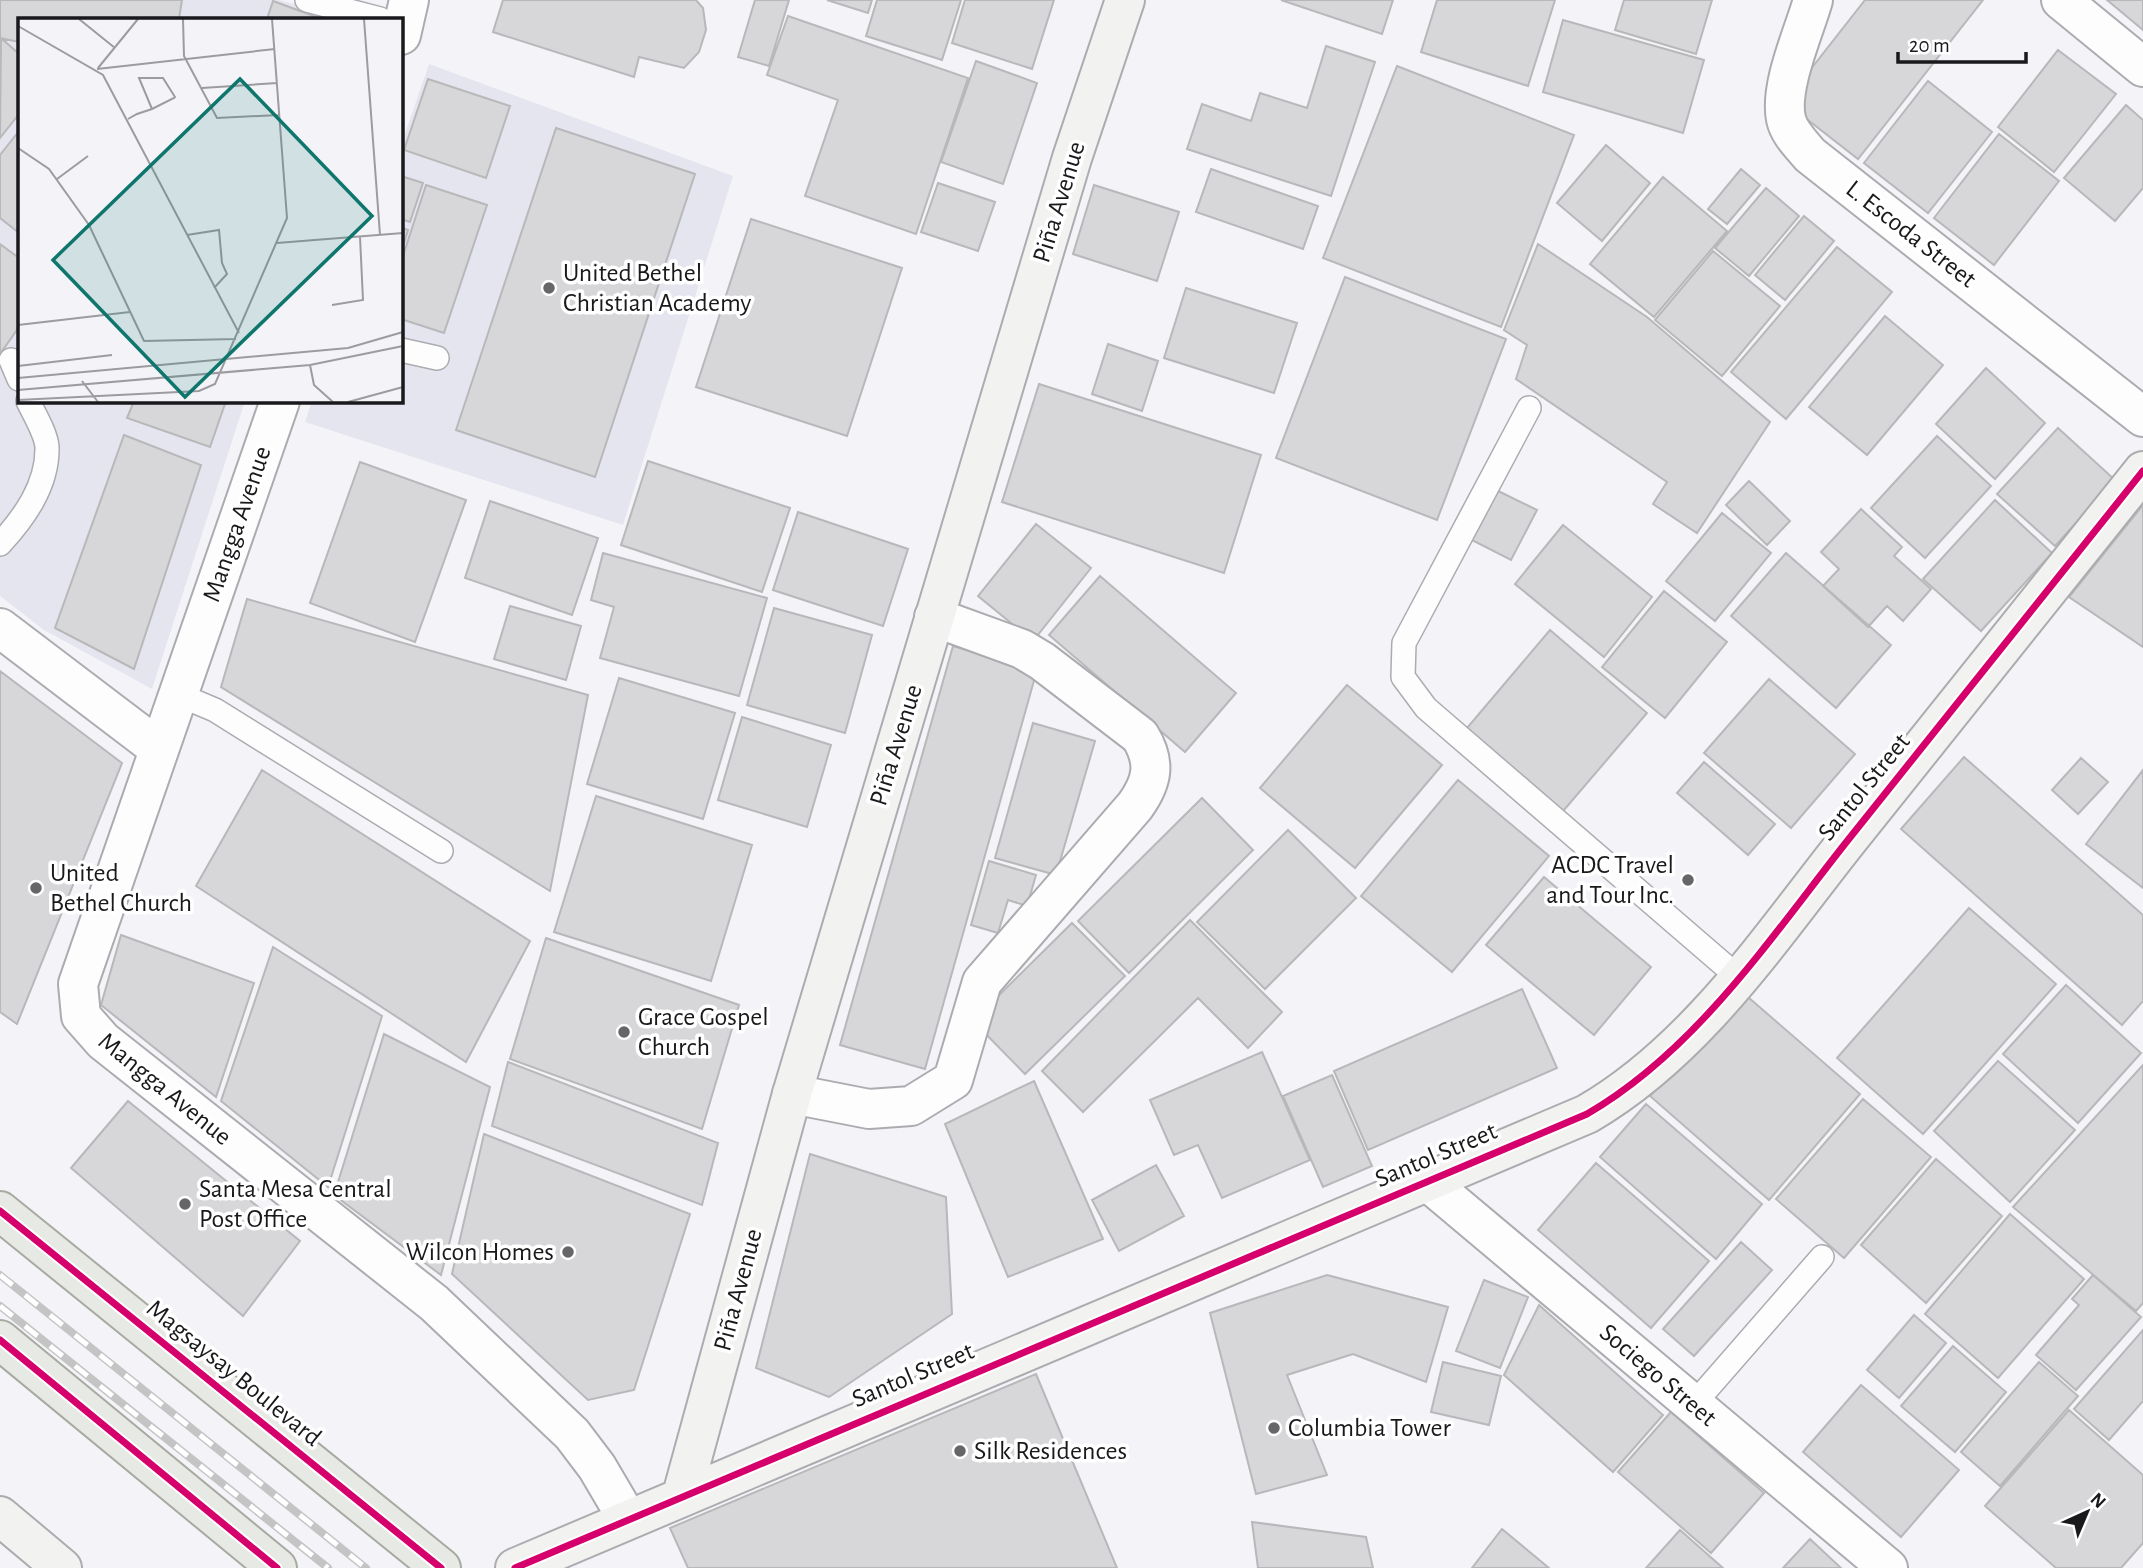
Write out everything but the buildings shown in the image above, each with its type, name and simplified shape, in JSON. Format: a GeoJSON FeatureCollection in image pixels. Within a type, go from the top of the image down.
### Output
{"type":"FeatureCollection","features":[{"type":"Feature","properties":{"kind":"main road","name":"Magsaysay Boulevard"},"geometry":{"type":"LineString","coordinates":[[0,1210],[441,1568]]}},
{"type":"Feature","properties":{"kind":"main road"},"geometry":{"type":"LineString","coordinates":[[0,1340],[277,1568]]}},
{"type":"Feature","properties":{"kind":"street","name":"Piña Avenue"},"geometry":{"type":"LineString","coordinates":[[682,1495],[792,1094],[1072,158],[1125,0]]}},
{"type":"Feature","properties":{"kind":"street","name":"L. Escoda Street"},"geometry":{"type":"LineString","coordinates":[[1813,0],[1785,101],[1786,120],[1794,136],[1811,155],[2143,417]]}},
{"type":"Feature","properties":{"kind":"street"},"geometry":{"type":"LineString","coordinates":[[2061,0],[2143,67]]}},
{"type":"Feature","properties":{"kind":"street","name":"Mangga Avenue"},"geometry":{"type":"LineString","coordinates":[[280,402],[78,985],[81,1016],[103,1041],[434,1303],[572,1434],[597,1467],[627,1518]]}},
{"type":"Feature","properties":{"kind":"street","name":"Santol Street"},"geometry":{"type":"LineString","coordinates":[[515,1568],[627,1518],[1587,1114],[1624,1093],[1657,1066],[1738,977],[2143,471]]}},
{"type":"Feature","properties":{"kind":"street"},"geometry":{"type":"LineString","coordinates":[[792,1094],[869,1109],[911,1106],[953,1080],[982,982],[1135,806],[1146,791],[1152,775],[1150,753],[1140,736],[1042,661],[1011,645],[934,617]]}},
{"type":"Feature","properties":{"kind":"street"},"geometry":{"type":"LineString","coordinates":[[0,628],[158,748]]}},
{"type":"Feature","properties":{"kind":"street","name":"Sociego Street"},"geometry":{"type":"LineString","coordinates":[[1428,1182],[1888,1568]]}},
{"type":"Feature","properties":{"kind":"street"},"geometry":{"type":"LineString","coordinates":[[0,1516],[62,1568]]}},
{"type":"Feature","properties":{"kind":"lane"},"geometry":{"type":"LineString","coordinates":[[307,0],[386,18]]}},
{"type":"Feature","properties":{"kind":"lane"},"geometry":{"type":"LineString","coordinates":[[402,350],[437,358]]}},
{"type":"Feature","properties":{"kind":"lane"},"geometry":{"type":"LineString","coordinates":[[0,544],[25,513],[38,490],[44,469],[47,445],[28,402]]}},
{"type":"Feature","properties":{"kind":"lane"},"geometry":{"type":"LineString","coordinates":[[1529,408],[1404,643],[1403,677],[1426,708],[1738,977]]}},
{"type":"Feature","properties":{"kind":"lane"},"geometry":{"type":"LineString","coordinates":[[177,694],[215,710],[441,851]]}},
{"type":"Feature","properties":{"kind":"lane"},"geometry":{"type":"LineString","coordinates":[[1693,1405],[1822,1257]]}},
{"type":"Feature","properties":{"kind":"shaded area"},"geometry":{"type":"Polygon","coordinates":[[[0,0],[279,0],[346,18],[18,18],[18,402],[245,402],[152,689],[44,630],[0,596],[0,0]]]}},
{"type":"Feature","properties":{"kind":"shaded area","name":"United Bethel Christian Academy"},"geometry":{"type":"Polygon","coordinates":[[[429,64],[733,176],[623,525],[305,422],[312,402],[402,402],[402,142],[429,64]]]}},
{"type":"Feature","properties":{"kind":"railway"},"geometry":{"type":"LineString","coordinates":[[0,1275],[366,1568]]}},
{"type":"Feature","properties":{"kind":"railway"},"geometry":{"type":"LineString","coordinates":[[0,1306],[328,1568]]}},
{"type":"Feature","properties":{"kind":"cycle path"},"geometry":{"type":"LineString","coordinates":[[515,1568],[1587,1114],[1626,1088],[1663,1058],[1730,990],[2143,471]]}},
{"type":"Feature","properties":{"kind":"cycle path"},"geometry":{"type":"LineString","coordinates":[[0,1211],[441,1568]]}},
{"type":"Feature","properties":{"kind":"cycle path"},"geometry":{"type":"LineString","coordinates":[[0,1340],[277,1568]]}},
{"type":"Feature","properties":{"kind":"place","name":"United Bethel Christian Academy"},"geometry":{"type":"Point","coordinates":[549,288]}},
{"type":"Feature","properties":{"kind":"place","name":"ACDC Travel and Tour Inc."},"geometry":{"type":"Point","coordinates":[1688,880]}},
{"type":"Feature","properties":{"kind":"place","name":"United Bethel Church"},"geometry":{"type":"Point","coordinates":[36,888]}},
{"type":"Feature","properties":{"kind":"place","name":"Grace Gospel Church"},"geometry":{"type":"Point","coordinates":[624,1032]}},
{"type":"Feature","properties":{"kind":"place","name":"Santa Mesa Central Post Office"},"geometry":{"type":"Point","coordinates":[185,1204]}},
{"type":"Feature","properties":{"kind":"place","name":"Wilcon Homes"},"geometry":{"type":"Point","coordinates":[568,1252]}},
{"type":"Feature","properties":{"kind":"place","name":"Columbia Tower"},"geometry":{"type":"Point","coordinates":[1274,1428]}},
{"type":"Feature","properties":{"kind":"place","name":"Silk Residences"},"geometry":{"type":"Point","coordinates":[960,1451]}}]}
